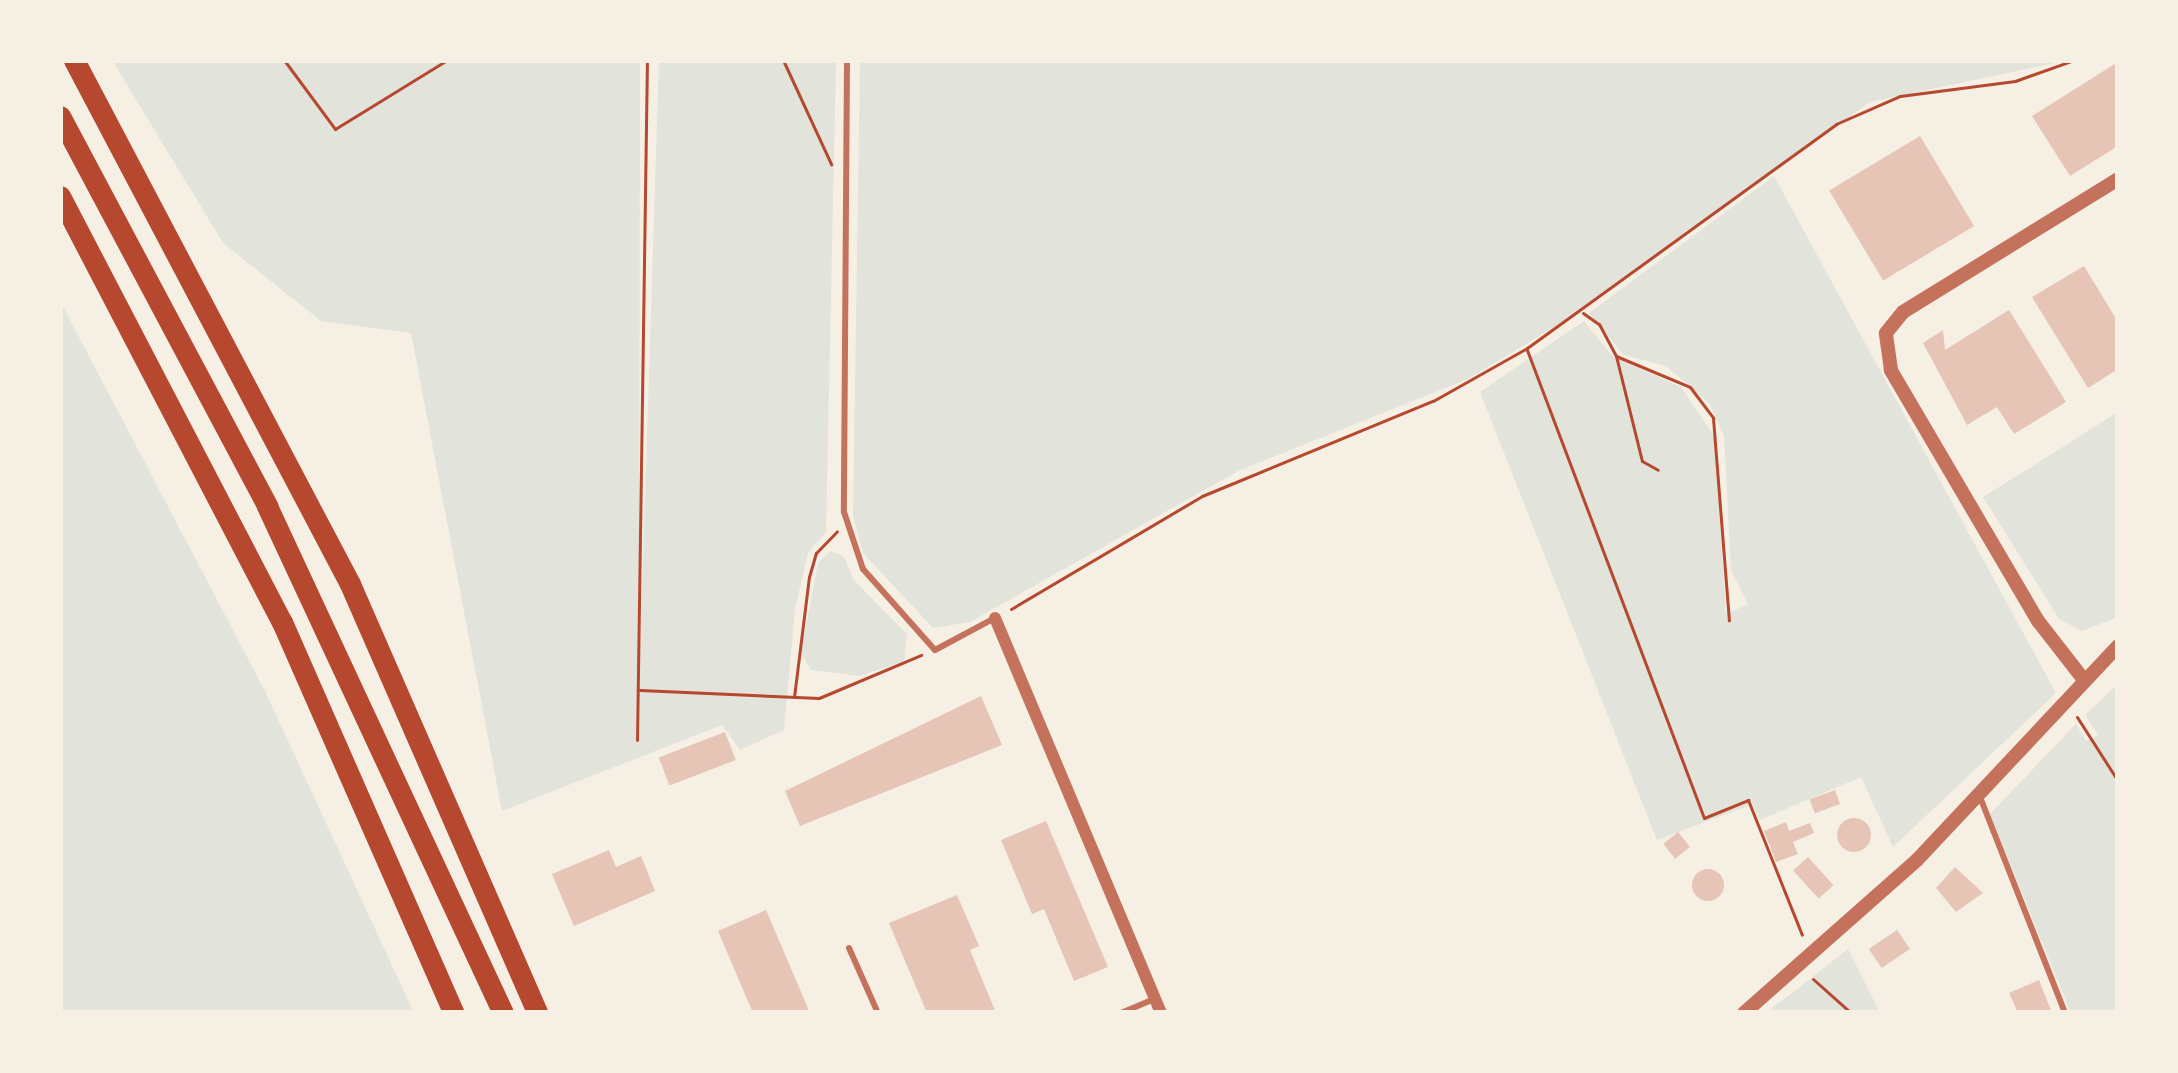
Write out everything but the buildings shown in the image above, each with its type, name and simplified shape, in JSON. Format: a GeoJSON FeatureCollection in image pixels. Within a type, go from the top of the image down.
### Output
{"type":"FeatureCollection","features":[{"type":"Feature","properties":{"kind":"highway"},"geometry":{"type":"LineString","coordinates":[[74,60],[350,584],[537,1013]]}},
{"type":"Feature","properties":{"kind":"highway"},"geometry":{"type":"LineString","coordinates":[[60,116],[267,506],[503,1013]]}},
{"type":"Feature","properties":{"kind":"highway"},"geometry":{"type":"LineString","coordinates":[[60,196],[281,622],[454,1013]]}},
{"type":"Feature","properties":{"kind":"street"},"geometry":{"type":"LineString","coordinates":[[2084,680],[2038,621],[1891,370],[1886,333],[1904,312],[2118,178]]}},
{"type":"Feature","properties":{"kind":"street"},"geometry":{"type":"LineString","coordinates":[[994,618],[1161,1013]]}},
{"type":"Feature","properties":{"kind":"street"},"geometry":{"type":"LineString","coordinates":[[1744,1013],[1980,797],[2118,646]]}},
{"type":"Feature","properties":{"kind":"lane"},"geometry":{"type":"LineString","coordinates":[[848,60],[848,525],[863,569],[934,650],[994,618]]}},
{"type":"Feature","properties":{"kind":"lane"},"geometry":{"type":"LineString","coordinates":[[1980,797],[2065,1013]]}},
{"type":"Feature","properties":{"kind":"lane"},"geometry":{"type":"LineString","coordinates":[[849,948],[878,1013]]}},
{"type":"Feature","properties":{"kind":"lane"},"geometry":{"type":"LineString","coordinates":[[1121,1013],[1156,998]]}},
{"type":"Feature","properties":{"kind":"path"},"geometry":{"type":"LineString","coordinates":[[284,60],[335,129],[447,60]]}},
{"type":"Feature","properties":{"kind":"path"},"geometry":{"type":"LineString","coordinates":[[638,740],[647,60]]}},
{"type":"Feature","properties":{"kind":"path"},"geometry":{"type":"LineString","coordinates":[[782,60],[811,132],[848,191]]}},
{"type":"Feature","properties":{"kind":"path"},"geometry":{"type":"LineString","coordinates":[[994,618],[1202,496],[1433,401],[1527,348],[1836,124],[1900,96],[2015,81],[2074,60]]}},
{"type":"Feature","properties":{"kind":"path"},"geometry":{"type":"LineString","coordinates":[[1581,312],[1599,324],[1616,356],[1642,460],[1658,470]]}},
{"type":"Feature","properties":{"kind":"path"},"geometry":{"type":"LineString","coordinates":[[1527,348],[1704,818],[1748,800],[1806,944]]}},
{"type":"Feature","properties":{"kind":"path"},"geometry":{"type":"LineString","coordinates":[[1616,356],[1690,387],[1713,418],[1729,620]]}},
{"type":"Feature","properties":{"kind":"path"},"geometry":{"type":"LineString","coordinates":[[794,699],[799,626],[816,553],[848,525]]}},
{"type":"Feature","properties":{"kind":"path"},"geometry":{"type":"LineString","coordinates":[[638,690],[819,698],[934,650]]}},
{"type":"Feature","properties":{"kind":"path"},"geometry":{"type":"LineString","coordinates":[[2076,715],[2118,781]]}},
{"type":"Feature","properties":{"kind":"path"},"geometry":{"type":"LineString","coordinates":[[1809,976],[1852,1013]]}},
{"type":"Feature","properties":{"kind":"path"},"geometry":{"type":"LineString","coordinates":[[1834,1013],[1845,1004]]}},
{"type":"Feature","properties":{"kind":"shaded area"},"geometry":{"type":"Polygon","coordinates":[[[112,60],[640,60],[639,689],[659,60],[836,60],[826,532],[808,553],[795,609],[784,730],[740,750],[722,725],[502,811],[411,333],[321,321],[223,243],[112,60]]]}},
{"type":"Feature","properties":{"kind":"shaded area"},"geometry":{"type":"Polygon","coordinates":[[[860,60],[2069,60],[1870,102],[1554,327],[1468,379],[1238,471],[970,622],[933,628],[863,553],[853,516],[860,60]]]}},
{"type":"Feature","properties":{"kind":"shaded area"},"geometry":{"type":"Polygon","coordinates":[[[1774,176],[2056,693],[1893,847],[1861,777],[1760,820],[1753,804],[1657,840],[1480,392],[1584,321],[1613,357],[1681,387],[1714,436],[1726,613],[1748,605],[1731,570],[1724,436],[1709,403],[1666,366],[1624,355],[1589,313],[1774,176]]]}},
{"type":"Feature","properties":{"kind":"shaded area"},"geometry":{"type":"Polygon","coordinates":[[[60,301],[265,691],[414,1013],[60,1013],[60,301]]]}},
{"type":"Feature","properties":{"kind":"shaded area"},"geometry":{"type":"Polygon","coordinates":[[[2118,412],[2118,617],[2082,631],[2059,619],[1983,497],[2118,412]]]}},
{"type":"Feature","properties":{"kind":"shaded area"},"geometry":{"type":"Polygon","coordinates":[[[831,551],[844,557],[854,580],[907,634],[904,661],[859,676],[811,670],[801,653],[818,563],[831,551]]]}},
{"type":"Feature","properties":{"kind":"shaded area"},"geometry":{"type":"Polygon","coordinates":[[[2118,684],[2118,1013],[2071,1013],[1990,814],[2076,724],[2086,741],[2098,735],[2085,715],[2118,684]]]}},
{"type":"Feature","properties":{"kind":"shaded area"},"geometry":{"type":"Polygon","coordinates":[[[1848,949],[1880,1013],[1766,1013],[1848,949]]]}}]}
